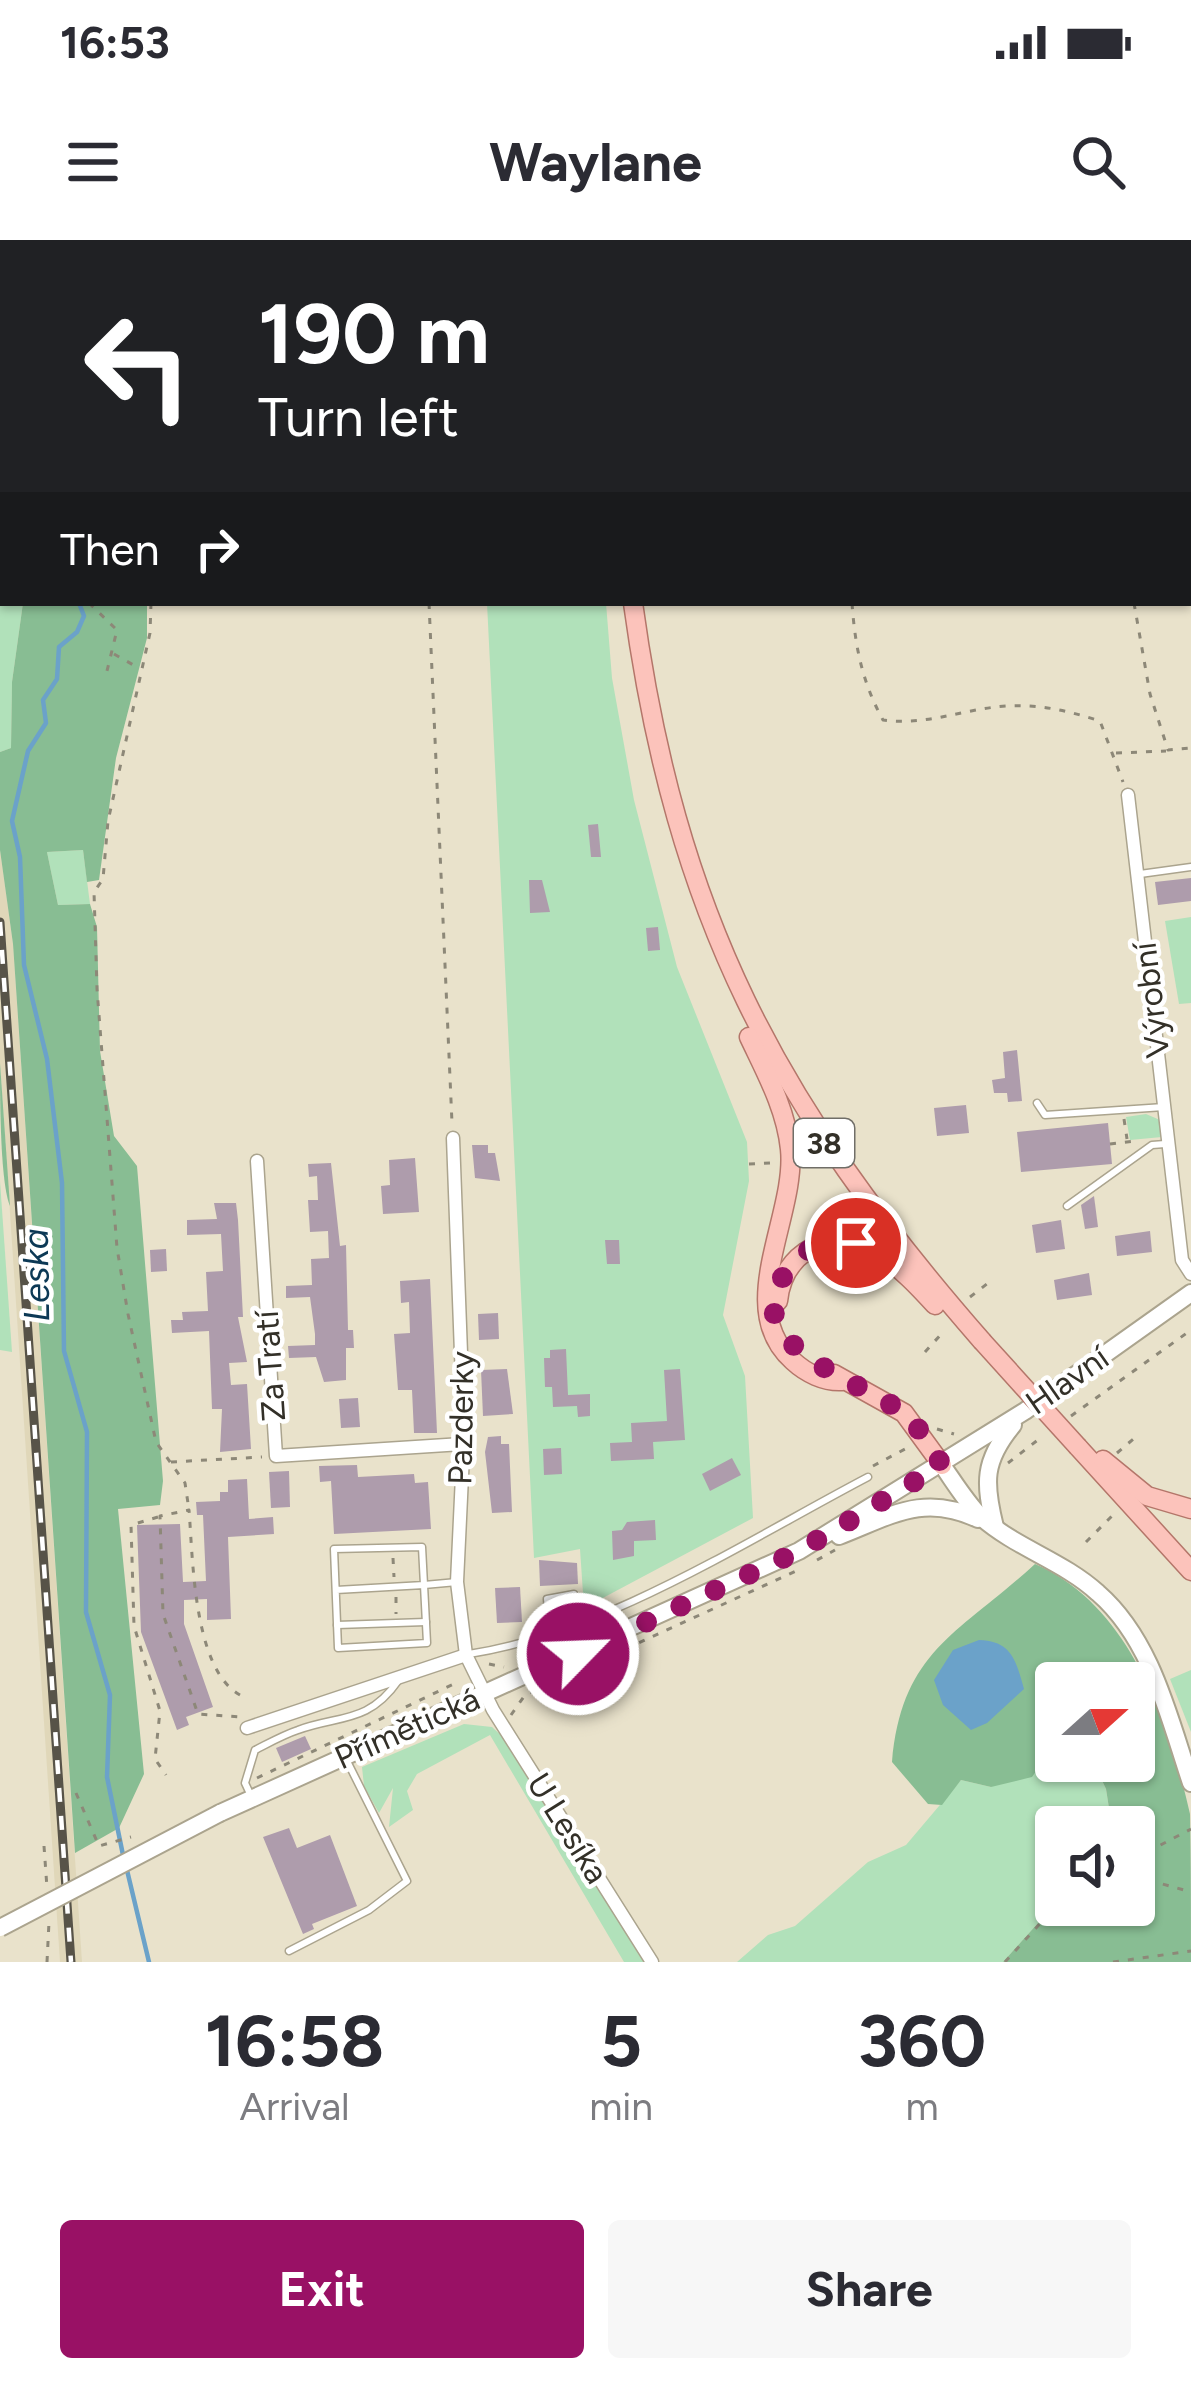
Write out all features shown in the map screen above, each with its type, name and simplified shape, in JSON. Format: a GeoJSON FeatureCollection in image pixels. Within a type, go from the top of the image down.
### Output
{"type":"FeatureCollection","features":[{"type":"Feature","properties":{"kind":"main road","name":"38"},"geometry":{"type":"LineString","coordinates":[[633,606],[652,727],[682,845],[709,921],[756,1027],[804,1113],[873,1211],[982,1341],[1191,1571]]}},
{"type":"Feature","properties":{"kind":"main road"},"geometry":{"type":"LineString","coordinates":[[709,921],[722,981],[777,1098],[790,1150],[790,1188],[766,1302],[769,1324],[781,1349],[798,1366],[842,1381]]}},
{"type":"Feature","properties":{"kind":"main road"},"geometry":{"type":"LineString","coordinates":[[982,1341],[962,1336],[913,1281],[881,1255],[856,1243],[826,1243],[788,1268],[777,1296],[778,1317],[799,1354],[904,1414],[979,1515],[995,1527]]}},
{"type":"Feature","properties":{"kind":"main road","name":"Hlavní"},"geometry":{"type":"LineString","coordinates":[[942,1465],[1191,1293]]}},
{"type":"Feature","properties":{"kind":"main road"},"geometry":{"type":"LineString","coordinates":[[995,1527],[986,1491],[987,1464],[1025,1411]]}},
{"type":"Feature","properties":{"kind":"main road"},"geometry":{"type":"LineString","coordinates":[[1078,1448],[1103,1460],[1147,1496],[1191,1509]]}},
{"type":"Feature","properties":{"kind":"main road","name":"Přímětická"},"geometry":{"type":"LineString","coordinates":[[0,1928],[220,1813],[249,1791],[345,1756],[799,1551],[942,1465]]}},
{"type":"Feature","properties":{"kind":"main road"},"geometry":{"type":"LineString","coordinates":[[799,1551],[915,1505],[948,1506],[1063,1564],[1101,1595],[1125,1623],[1159,1689],[1191,1783]]}},
{"type":"Feature","properties":{"kind":"street","name":"Výrobní"},"geometry":{"type":"LineString","coordinates":[[1128,795],[1182,1260],[1191,1274]]}},
{"type":"Feature","properties":{"kind":"street","name":"Pazderky"},"geometry":{"type":"LineString","coordinates":[[453,1138],[462,1444],[457,1582],[466,1654],[484,1693]]}},
{"type":"Feature","properties":{"kind":"street","name":"Za Tratí"},"geometry":{"type":"LineString","coordinates":[[256,1161],[276,1456],[462,1444]]}},
{"type":"Feature","properties":{"kind":"street"},"geometry":{"type":"LineString","coordinates":[[246,1723],[466,1654]]}},
{"type":"Feature","properties":{"kind":"street","name":"U Lesíka"},"geometry":{"type":"LineString","coordinates":[[484,1693],[652,1962]]}},
{"type":"Feature","properties":{"kind":"lane"},"geometry":{"type":"LineString","coordinates":[[1137,874],[1191,867]]}},
{"type":"Feature","properties":{"kind":"lane"},"geometry":{"type":"LineString","coordinates":[[1037,1103],[1045,1115],[1164,1108]]}},
{"type":"Feature","properties":{"kind":"lane"},"geometry":{"type":"LineString","coordinates":[[1067,1206],[1152,1145],[1168,1144]]}},
{"type":"Feature","properties":{"kind":"lane"},"geometry":{"type":"LineString","coordinates":[[466,1654],[550,1633],[671,1579],[868,1477]]}},
{"type":"Feature","properties":{"kind":"lane"},"geometry":{"type":"LineString","coordinates":[[422,1547],[427,1643],[338,1648],[336,1590],[334,1549],[422,1547]]}},
{"type":"Feature","properties":{"kind":"lane"},"geometry":{"type":"LineString","coordinates":[[336,1590],[457,1582]]}},
{"type":"Feature","properties":{"kind":"lane"},"geometry":{"type":"LineString","coordinates":[[550,1633],[547,1599],[574,1594]]}},
{"type":"Feature","properties":{"kind":"lane"},"geometry":{"type":"LineString","coordinates":[[337,1625],[426,1622]]}},
{"type":"Feature","properties":{"kind":"lane"},"geometry":{"type":"LineString","coordinates":[[249,1791],[254,1750],[304,1727],[324,1727],[369,1709],[400,1678]]}},
{"type":"Feature","properties":{"kind":"lane"},"geometry":{"type":"LineString","coordinates":[[289,1951],[369,1910],[407,1881],[345,1756]]}},
{"type":"Feature","properties":{"kind":"path"},"geometry":{"type":"LineString","coordinates":[[92,606],[117,630],[106,675]]}},
{"type":"Feature","properties":{"kind":"path"},"geometry":{"type":"LineString","coordinates":[[151,606],[150,633],[138,668],[108,821],[103,878],[94,892],[117,1248],[156,1442],[185,1483],[195,1600],[217,1672],[240,1695]]}},
{"type":"Feature","properties":{"kind":"path"},"geometry":{"type":"LineString","coordinates":[[429,606],[453,1138]]}},
{"type":"Feature","properties":{"kind":"path"},"geometry":{"type":"LineString","coordinates":[[852,606],[855,646],[868,693],[884,720],[912,724],[1006,706],[1061,708],[1100,722],[1128,795]]}},
{"type":"Feature","properties":{"kind":"path"},"geometry":{"type":"LineString","coordinates":[[1135,606],[1150,694],[1168,751]]}},
{"type":"Feature","properties":{"kind":"path"},"geometry":{"type":"LineString","coordinates":[[112,653],[138,668]]}},
{"type":"Feature","properties":{"kind":"path"},"geometry":{"type":"LineString","coordinates":[[1112,754],[1191,748]]}},
{"type":"Feature","properties":{"kind":"path"},"geometry":{"type":"LineString","coordinates":[[1124,1111],[1127,1142]]}},
{"type":"Feature","properties":{"kind":"path"},"geometry":{"type":"LineString","coordinates":[[749,1165],[781,1162]]}},
{"type":"Feature","properties":{"kind":"path"},"geometry":{"type":"LineString","coordinates":[[970,1297],[992,1280]]}},
{"type":"Feature","properties":{"kind":"path"},"geometry":{"type":"LineString","coordinates":[[925,1352],[944,1331]]}},
{"type":"Feature","properties":{"kind":"path"},"geometry":{"type":"LineString","coordinates":[[924,1437],[941,1427],[967,1435]]}},
{"type":"Feature","properties":{"kind":"path"},"geometry":{"type":"LineString","coordinates":[[1113,1456],[1138,1435]]}},
{"type":"Feature","properties":{"kind":"path"},"geometry":{"type":"LineString","coordinates":[[858,1482],[872,1467],[908,1448],[909,1461]]}},
{"type":"Feature","properties":{"kind":"path"},"geometry":{"type":"LineString","coordinates":[[171,1462],[276,1456]]}},
{"type":"Feature","properties":{"kind":"path"},"geometry":{"type":"LineString","coordinates":[[166,1775],[155,1759],[160,1711],[134,1626],[131,1525],[189,1510]]}},
{"type":"Feature","properties":{"kind":"path"},"geometry":{"type":"LineString","coordinates":[[160,1516],[166,1633],[198,1714],[246,1723]]}},
{"type":"Feature","properties":{"kind":"path"},"geometry":{"type":"LineString","coordinates":[[1086,1542],[1112,1516]]}},
{"type":"Feature","properties":{"kind":"path"},"geometry":{"type":"LineString","coordinates":[[510,1712],[525,1695],[678,1628],[840,1548]]}},
{"type":"Feature","properties":{"kind":"path"},"geometry":{"type":"LineString","coordinates":[[393,1558],[394,1579]]}},
{"type":"Feature","properties":{"kind":"path"},"geometry":{"type":"LineString","coordinates":[[395,1597],[396,1616]]}},
{"type":"Feature","properties":{"kind":"path"},"geometry":{"type":"LineString","coordinates":[[249,1791],[410,1702],[460,1681]]}},
{"type":"Feature","properties":{"kind":"path"},"geometry":{"type":"LineString","coordinates":[[410,1702],[416,1690]]}},
{"type":"Feature","properties":{"kind":"path"},"geometry":{"type":"LineString","coordinates":[[76,1793],[99,1846],[131,1837]]}},
{"type":"Feature","properties":{"kind":"path"},"geometry":{"type":"LineString","coordinates":[[1155,1848],[1191,1828]]}},
{"type":"Feature","properties":{"kind":"path"},"geometry":{"type":"LineString","coordinates":[[1155,1882],[1191,1892]]}},
{"type":"Feature","properties":{"kind":"path"},"geometry":{"type":"LineString","coordinates":[[1004,1962],[1038,1926]]}},
{"type":"Feature","properties":{"kind":"path"},"geometry":{"type":"LineString","coordinates":[[1113,1962],[1191,1952]]}},
{"type":"Feature","properties":{"kind":"shaded area"},"geometry":{"type":"Polygon","coordinates":[[[0,850],[13,944],[82,1962],[60,1962],[0,1063],[0,850]]]}},
{"type":"Feature","properties":{"kind":"green space"},"geometry":{"type":"Polygon","coordinates":[[[0,606],[23,606],[12,682],[11,748],[0,752],[0,606]]]}},
{"type":"Feature","properties":{"kind":"green space"},"geometry":{"type":"Polygon","coordinates":[[[23,606],[147,606],[147,638],[116,758],[99,880],[87,882],[83,850],[47,852],[58,905],[90,904],[97,927],[100,1051],[114,1136],[137,1166],[163,1481],[160,1505],[118,1509],[144,1774],[119,1828],[75,1853],[13,944],[0,850],[0,752],[11,748],[12,682],[23,606]]]}},
{"type":"Feature","properties":{"kind":"green space"},"geometry":{"type":"Polygon","coordinates":[[[487,606],[606,606],[612,678],[634,800],[677,967],[747,1142],[749,1181],[723,1315],[745,1376],[753,1518],[584,1608],[580,1549],[534,1558],[487,606]]]}},
{"type":"Feature","properties":{"kind":"green space"},"geometry":{"type":"Polygon","coordinates":[[[83,850],[90,904],[58,905],[47,852],[83,850]]]}},
{"type":"Feature","properties":{"kind":"green space"},"geometry":{"type":"Polygon","coordinates":[[[1191,917],[1191,1003],[1179,1004],[1165,921],[1191,917]]]}},
{"type":"Feature","properties":{"kind":"green space"},"geometry":{"type":"Polygon","coordinates":[[[0,1063],[10,1206],[2,1159],[0,1063]]]}},
{"type":"Feature","properties":{"kind":"green space"},"geometry":{"type":"Polygon","coordinates":[[[1146,1114],[1160,1120],[1162,1137],[1130,1140],[1126,1117],[1146,1114]]]}},
{"type":"Feature","properties":{"kind":"green space"},"geometry":{"type":"Polygon","coordinates":[[[0,1181],[12,1352],[0,1350],[0,1181]]]}},
{"type":"Feature","properties":{"kind":"green space"},"geometry":{"type":"Polygon","coordinates":[[[1035,1564],[1068,1582],[1096,1607],[1136,1662],[1035,1662],[1032,1777],[991,1787],[961,1780],[942,1805],[928,1804],[892,1762],[898,1724],[922,1669],[959,1628],[1035,1564]]]}},
{"type":"Feature","properties":{"kind":"green space"},"geometry":{"type":"Polygon","coordinates":[[[1191,1670],[1191,1732],[1170,1679],[1191,1670]]]}},
{"type":"Feature","properties":{"kind":"green space"},"geometry":{"type":"Polygon","coordinates":[[[1155,1701],[1190,1814],[1191,1962],[1003,1962],[1035,1926],[1155,1926],[1155,1806],[1109,1806],[1103,1782],[1155,1782],[1155,1701]]]}},
{"type":"Feature","properties":{"kind":"green space"},"geometry":{"type":"Polygon","coordinates":[[[464,1724],[492,1727],[504,1738],[644,1962],[624,1962],[490,1735],[417,1774],[407,1791],[413,1810],[389,1827],[393,1788],[379,1813],[364,1786],[362,1767],[464,1724]]]}},
{"type":"Feature","properties":{"kind":"green space"},"geometry":{"type":"Polygon","coordinates":[[[1035,1732],[1035,1782],[1103,1782],[1109,1806],[1035,1806],[1035,1926],[1003,1962],[737,1962],[768,1935],[795,1926],[868,1862],[906,1845],[961,1780],[991,1787],[1035,1732]]]}},
{"type":"Feature","properties":{"kind":"water"},"geometry":{"type":"Polygon","coordinates":[[[979,1640],[1006,1649],[1024,1689],[987,1723],[971,1730],[943,1705],[934,1680],[953,1650],[979,1640]]]}},
{"type":"Feature","properties":{"kind":"building"},"geometry":{"type":"Polygon","coordinates":[[[598,824],[601,857],[591,857],[588,825],[598,824]]]}},
{"type":"Feature","properties":{"kind":"building"},"geometry":{"type":"Polygon","coordinates":[[[1191,878],[1191,901],[1158,905],[1155,882],[1191,878]]]}},
{"type":"Feature","properties":{"kind":"building"},"geometry":{"type":"Polygon","coordinates":[[[529,880],[542,880],[550,912],[530,913],[529,880]]]}},
{"type":"Feature","properties":{"kind":"building"},"geometry":{"type":"Polygon","coordinates":[[[658,927],[660,950],[648,951],[646,928],[658,927]]]}},
{"type":"Feature","properties":{"kind":"building"},"geometry":{"type":"Polygon","coordinates":[[[1017,1050],[1022,1101],[1008,1102],[1007,1093],[994,1093],[992,1080],[1005,1078],[1003,1052],[1017,1050]]]}},
{"type":"Feature","properties":{"kind":"building"},"geometry":{"type":"Polygon","coordinates":[[[966,1105],[969,1133],[937,1136],[934,1108],[966,1105]]]}},
{"type":"Feature","properties":{"kind":"building"},"geometry":{"type":"Polygon","coordinates":[[[1108,1123],[1112,1164],[1021,1172],[1017,1132],[1108,1123]]]}},
{"type":"Feature","properties":{"kind":"building"},"geometry":{"type":"Polygon","coordinates":[[[472,1145],[488,1145],[488,1153],[495,1153],[500,1181],[475,1178],[472,1145]]]}},
{"type":"Feature","properties":{"kind":"building"},"geometry":{"type":"Polygon","coordinates":[[[415,1158],[419,1212],[383,1214],[381,1186],[390,1185],[389,1160],[415,1158]]]}},
{"type":"Feature","properties":{"kind":"building"},"geometry":{"type":"Polygon","coordinates":[[[331,1163],[340,1246],[346,1245],[348,1330],[353,1330],[354,1348],[346,1348],[346,1380],[324,1382],[316,1357],[289,1358],[288,1346],[315,1345],[315,1334],[310,1297],[286,1298],[286,1286],[312,1285],[311,1259],[329,1258],[328,1231],[310,1232],[308,1200],[318,1200],[317,1176],[309,1177],[308,1164],[331,1163]]]}},
{"type":"Feature","properties":{"kind":"building"},"geometry":{"type":"Polygon","coordinates":[[[1094,1196],[1098,1227],[1085,1229],[1081,1205],[1094,1196]]]}},
{"type":"Feature","properties":{"kind":"building"},"geometry":{"type":"Polygon","coordinates":[[[214,1203],[236,1203],[243,1317],[238,1317],[247,1362],[229,1363],[231,1385],[247,1384],[251,1449],[220,1452],[222,1409],[212,1409],[209,1331],[172,1333],[171,1320],[183,1320],[182,1312],[208,1311],[206,1272],[223,1271],[221,1234],[187,1235],[187,1220],[217,1219],[214,1203]]]}},
{"type":"Feature","properties":{"kind":"building"},"geometry":{"type":"Polygon","coordinates":[[[1061,1220],[1065,1249],[1036,1253],[1032,1225],[1061,1220]]]}},
{"type":"Feature","properties":{"kind":"building"},"geometry":{"type":"Polygon","coordinates":[[[1150,1231],[1152,1252],[1117,1256],[1115,1236],[1150,1231]]]}},
{"type":"Feature","properties":{"kind":"building"},"geometry":{"type":"Polygon","coordinates":[[[605,1240],[619,1240],[620,1264],[607,1264],[605,1240]]]}},
{"type":"Feature","properties":{"kind":"building"},"geometry":{"type":"Polygon","coordinates":[[[166,1249],[167,1271],[151,1272],[150,1250],[166,1249]]]}},
{"type":"Feature","properties":{"kind":"building"},"geometry":{"type":"Polygon","coordinates":[[[1089,1273],[1092,1295],[1057,1300],[1054,1280],[1089,1273]]]}},
{"type":"Feature","properties":{"kind":"building"},"geometry":{"type":"Polygon","coordinates":[[[430,1279],[437,1433],[414,1433],[412,1390],[398,1390],[394,1334],[410,1333],[409,1302],[401,1303],[400,1281],[430,1279]]]}},
{"type":"Feature","properties":{"kind":"building"},"geometry":{"type":"Polygon","coordinates":[[[498,1313],[499,1339],[479,1340],[478,1314],[498,1313]]]}},
{"type":"Feature","properties":{"kind":"building"},"geometry":{"type":"Polygon","coordinates":[[[566,1349],[568,1395],[590,1394],[590,1416],[578,1417],[577,1406],[553,1407],[552,1387],[545,1387],[544,1358],[550,1358],[550,1350],[566,1349]]]}},
{"type":"Feature","properties":{"kind":"building"},"geometry":{"type":"Polygon","coordinates":[[[507,1369],[513,1414],[483,1416],[481,1370],[507,1369]]]}},
{"type":"Feature","properties":{"kind":"building"},"geometry":{"type":"Polygon","coordinates":[[[680,1369],[685,1440],[653,1442],[654,1459],[611,1461],[610,1443],[632,1442],[631,1423],[667,1421],[664,1370],[680,1369]]]}},
{"type":"Feature","properties":{"kind":"building"},"geometry":{"type":"Polygon","coordinates":[[[358,1398],[360,1427],[341,1428],[339,1399],[358,1398]]]}},
{"type":"Feature","properties":{"kind":"building"},"geometry":{"type":"Polygon","coordinates":[[[501,1436],[501,1444],[509,1444],[512,1512],[492,1513],[485,1452],[488,1437],[501,1436]]]}},
{"type":"Feature","properties":{"kind":"building"},"geometry":{"type":"Polygon","coordinates":[[[561,1448],[562,1474],[544,1475],[543,1449],[561,1448]]]}},
{"type":"Feature","properties":{"kind":"building"},"geometry":{"type":"Polygon","coordinates":[[[732,1458],[741,1475],[710,1491],[702,1474],[732,1458]]]}},
{"type":"Feature","properties":{"kind":"building"},"geometry":{"type":"Polygon","coordinates":[[[357,1465],[358,1477],[414,1474],[415,1483],[428,1482],[431,1529],[334,1534],[331,1481],[320,1482],[319,1466],[357,1465]]]}},
{"type":"Feature","properties":{"kind":"building"},"geometry":{"type":"Polygon","coordinates":[[[289,1471],[290,1507],[271,1508],[269,1472],[289,1471]]]}},
{"type":"Feature","properties":{"kind":"building"},"geometry":{"type":"Polygon","coordinates":[[[247,1479],[249,1519],[273,1517],[274,1534],[228,1537],[231,1619],[207,1620],[207,1599],[184,1600],[184,1624],[213,1707],[186,1717],[189,1725],[177,1730],[141,1632],[137,1525],[180,1524],[183,1582],[206,1581],[203,1515],[197,1515],[196,1502],[220,1501],[220,1492],[228,1492],[228,1480],[247,1479]]]}},
{"type":"Feature","properties":{"kind":"building"},"geometry":{"type":"Polygon","coordinates":[[[655,1520],[656,1540],[634,1541],[634,1556],[613,1560],[612,1531],[622,1530],[627,1522],[655,1520]]]}},
{"type":"Feature","properties":{"kind":"building"},"geometry":{"type":"Polygon","coordinates":[[[539,1560],[577,1563],[578,1584],[540,1586],[539,1560]]]}},
{"type":"Feature","properties":{"kind":"building"},"geometry":{"type":"Polygon","coordinates":[[[520,1587],[522,1622],[497,1623],[495,1588],[520,1587]]]}},
{"type":"Feature","properties":{"kind":"building"},"geometry":{"type":"Polygon","coordinates":[[[305,1736],[311,1749],[282,1762],[276,1748],[305,1736]]]}},
{"type":"Feature","properties":{"kind":"building"},"geometry":{"type":"Polygon","coordinates":[[[289,1828],[297,1848],[330,1835],[357,1906],[312,1924],[314,1929],[303,1934],[263,1837],[289,1828]]]}},
{"type":"Feature","properties":{"kind":"waterway","name":"Leska"},"geometry":{"type":"LineString","coordinates":[[80,606],[84,616],[77,632],[59,647],[57,679],[43,700],[46,723],[28,751],[12,821],[20,857],[24,965],[47,1059],[62,1183],[64,1351],[87,1432],[86,1612],[110,1695],[107,1777],[123,1855]]}},
{"type":"Feature","properties":{"kind":"waterway","name":"Leska"},"geometry":{"type":"LineString","coordinates":[[126,1866],[149,1962]]}},
{"type":"Feature","properties":{"kind":"railway"},"geometry":{"type":"LineString","coordinates":[[0,922],[71,1962]]}},
{"type":"Feature","properties":{"kind":"route"},"geometry":{"type":"LineString","coordinates":[[578,1654],[799,1551],[942,1465],[904,1414],[799,1354],[781,1329],[777,1296],[788,1268],[815,1246],[856,1243]]}}]}
